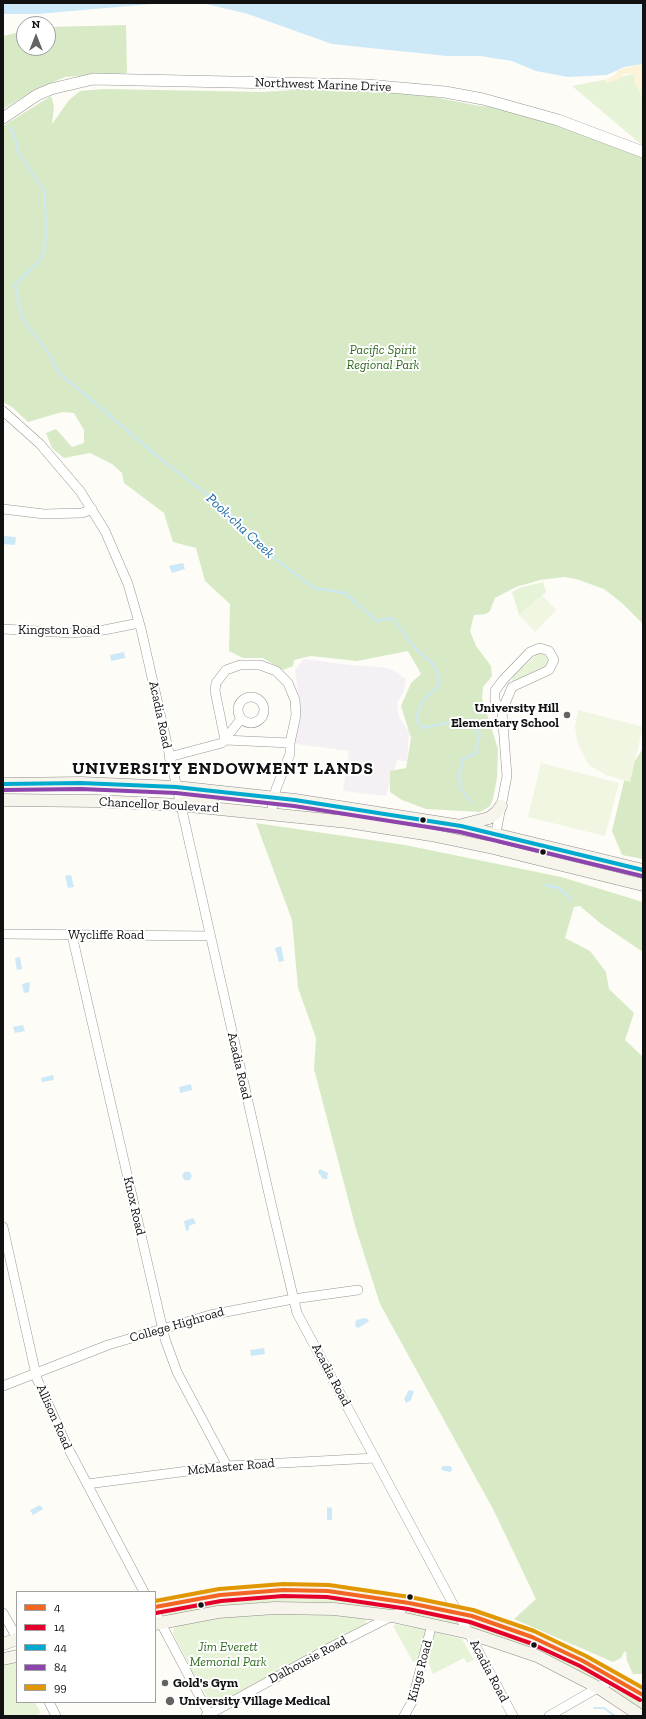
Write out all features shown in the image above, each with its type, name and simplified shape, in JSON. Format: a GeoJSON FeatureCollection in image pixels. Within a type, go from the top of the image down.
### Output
{"type":"FeatureCollection","features":[{"type":"Feature","properties":{"kind":"main road","name":"Chancellor Boulevard"},"geometry":{"type":"LineString","coordinates":[[3,784],[88,784],[176,787],[248,794],[461,826],[496,833],[643,870]]}},
{"type":"Feature","properties":{"kind":"main road"},"geometry":{"type":"LineString","coordinates":[[180,805],[192,797],[248,794]]}},
{"type":"Feature","properties":{"kind":"main road","name":"Chancellor Boulevard"},"geometry":{"type":"LineString","coordinates":[[3,800],[96,801],[180,805],[363,825],[493,848],[643,885]]}},
{"type":"Feature","properties":{"kind":"main road"},"geometry":{"type":"LineString","coordinates":[[461,826],[489,818],[497,812],[501,806]]}},
{"type":"Feature","properties":{"kind":"main road"},"geometry":{"type":"LineString","coordinates":[[156,1606],[220,1595],[283,1590],[347,1593],[409,1603],[459,1613],[532,1637],[583,1661],[643,1695]]}},
{"type":"Feature","properties":{"kind":"main road"},"geometry":{"type":"LineString","coordinates":[[157,1620],[218,1612],[268,1608],[334,1609],[392,1616],[469,1633],[537,1656],[569,1671],[599,1688],[641,1716]]}},
{"type":"Feature","properties":{"kind":"main road"},"geometry":{"type":"LineString","coordinates":[[3,1644],[16,1639]]}},
{"type":"Feature","properties":{"kind":"main road"},"geometry":{"type":"LineString","coordinates":[[3,1659],[16,1656]]}},
{"type":"Feature","properties":{"kind":"street","name":"Northwest Marine Drive"},"geometry":{"type":"LineString","coordinates":[[3,118],[37,95],[51,89],[93,79],[368,85],[445,92],[483,99],[558,120],[643,152]]}},
{"type":"Feature","properties":{"kind":"street","name":"Acadia Road"},"geometry":{"type":"LineString","coordinates":[[3,411],[40,444],[67,475],[92,509],[123,570],[139,623],[292,1299],[297,1313],[513,1716]]}},
{"type":"Feature","properties":{"kind":"street"},"geometry":{"type":"LineString","coordinates":[[3,509],[44,514],[82,513],[92,509]]}},
{"type":"Feature","properties":{"kind":"street","name":"Kingston Road"},"geometry":{"type":"LineString","coordinates":[[3,629],[72,632],[104,630],[139,623]]}},
{"type":"Feature","properties":{"kind":"street"},"geometry":{"type":"LineString","coordinates":[[493,848],[506,776],[502,711],[512,687],[549,670],[554,660],[550,651],[540,648],[530,652],[503,680],[495,691],[495,700],[502,711]]}},
{"type":"Feature","properties":{"kind":"street"},"geometry":{"type":"LineString","coordinates":[[225,740],[215,692],[216,683],[226,670],[240,665],[260,665],[276,671],[288,683],[295,700],[296,715],[290,744],[290,754],[276,787],[271,814]]}},
{"type":"Feature","properties":{"kind":"street"},"geometry":{"type":"LineString","coordinates":[[503,680],[512,687]]}},
{"type":"Feature","properties":{"kind":"street"},"geometry":{"type":"LineString","coordinates":[[169,757],[222,743],[241,719]]}},
{"type":"Feature","properties":{"kind":"street"},"geometry":{"type":"LineString","coordinates":[[225,740],[290,744]]}},
{"type":"Feature","properties":{"kind":"street","name":"Wycliffe Road"},"geometry":{"type":"LineString","coordinates":[[3,934],[210,936]]}},
{"type":"Feature","properties":{"kind":"street","name":"Knox Road"},"geometry":{"type":"LineString","coordinates":[[72,935],[162,1328],[177,1372],[227,1466]]}},
{"type":"Feature","properties":{"kind":"street","name":"Allison Road"},"geometry":{"type":"LineString","coordinates":[[3,1227],[35,1372],[55,1422],[143,1591]]}},
{"type":"Feature","properties":{"kind":"street","name":"College Highroad"},"geometry":{"type":"LineString","coordinates":[[3,1386],[35,1372],[108,1345],[162,1328],[218,1313],[292,1299],[358,1290]]}},
{"type":"Feature","properties":{"kind":"street","name":"McMaster Road"},"geometry":{"type":"LineString","coordinates":[[87,1484],[227,1466],[375,1458]]}},
{"type":"Feature","properties":{"kind":"street","name":"Dalhousie Road"},"geometry":{"type":"LineString","coordinates":[[209,1715],[335,1645],[392,1616],[409,1603]]}},
{"type":"Feature","properties":{"kind":"street"},"geometry":{"type":"LineString","coordinates":[[3,1613],[16,1637]]}},
{"type":"Feature","properties":{"kind":"street"},"geometry":{"type":"LineString","coordinates":[[157,1620],[209,1715]]}},
{"type":"Feature","properties":{"kind":"street","name":"Kings Road"},"geometry":{"type":"LineString","coordinates":[[404,1716],[412,1702],[432,1624]]}},
{"type":"Feature","properties":{"kind":"street"},"geometry":{"type":"LineString","coordinates":[[549,1716],[613,1679]]}},
{"type":"Feature","properties":{"kind":"street"},"geometry":{"type":"LineString","coordinates":[[50,1703],[56,1716]]}},
{"type":"Feature","properties":{"kind":"shaded area"},"geometry":{"type":"Polygon","coordinates":[[[304,659],[380,667],[393,670],[406,679],[404,691],[397,703],[399,717],[409,732],[407,761],[397,760],[386,796],[343,791],[349,751],[290,743],[299,698],[295,670],[304,659]]]}},
{"type":"Feature","properties":{"kind":"green space"},"geometry":{"type":"Polygon","coordinates":[[[126,25],[127,73],[65,77],[31,92],[3,109],[3,36],[16,33],[16,56],[56,56],[56,27],[126,25]]]}},
{"type":"Feature","properties":{"kind":"green space"},"geometry":{"type":"Polygon","coordinates":[[[634,74],[643,99],[643,146],[572,86],[634,74]]]}},
{"type":"Feature","properties":{"kind":"green space","name":"Pacific Spirit Regional Park"},"geometry":{"type":"Polygon","coordinates":[[[343,87],[434,97],[474,105],[500,108],[552,123],[643,156],[643,624],[622,603],[604,589],[576,579],[564,577],[540,580],[516,587],[495,598],[490,611],[486,614],[474,615],[470,631],[476,646],[491,666],[492,676],[483,687],[482,698],[498,749],[497,778],[493,799],[490,806],[480,812],[426,809],[402,800],[390,792],[390,771],[406,768],[411,738],[401,706],[411,683],[421,674],[408,651],[357,661],[311,656],[294,660],[293,666],[283,670],[263,658],[243,658],[229,651],[230,604],[205,581],[196,548],[173,542],[164,513],[124,483],[122,473],[112,464],[90,453],[64,458],[52,448],[46,433],[56,429],[72,447],[84,443],[84,430],[74,413],[62,412],[28,422],[12,407],[3,402],[3,126],[51,96],[54,106],[52,124],[69,100],[80,91],[104,89],[263,92],[343,87]]]}},
{"type":"Feature","properties":{"kind":"green space"},"geometry":{"type":"Polygon","coordinates":[[[543,582],[546,592],[519,615],[512,592],[519,588],[543,582]]]}},
{"type":"Feature","properties":{"kind":"green space"},"geometry":{"type":"Polygon","coordinates":[[[542,595],[556,610],[535,632],[519,615],[542,595]]]}},
{"type":"Feature","properties":{"kind":"green space"},"geometry":{"type":"Polygon","coordinates":[[[538,653],[547,657],[548,661],[545,667],[512,681],[513,676],[538,653]]]}},
{"type":"Feature","properties":{"kind":"green space"},"geometry":{"type":"Polygon","coordinates":[[[578,710],[643,727],[630,782],[606,775],[589,765],[577,742],[575,726],[578,710]]]}},
{"type":"Feature","properties":{"kind":"green space"},"geometry":{"type":"Polygon","coordinates":[[[643,748],[643,859],[622,855],[612,831],[625,777],[643,748]]]}},
{"type":"Feature","properties":{"kind":"green space"},"geometry":{"type":"Polygon","coordinates":[[[541,763],[619,783],[605,836],[528,817],[541,763]]]}},
{"type":"Feature","properties":{"kind":"green space"},"geometry":{"type":"Polygon","coordinates":[[[256,823],[405,845],[561,877],[643,902],[643,952],[600,923],[580,906],[574,907],[565,938],[590,951],[606,972],[609,989],[634,1013],[625,1040],[643,1057],[643,1674],[633,1674],[627,1661],[626,1651],[621,1658],[613,1662],[514,1619],[536,1599],[493,1509],[380,1304],[356,1229],[314,1069],[316,1038],[298,988],[292,920],[256,823]]]}},
{"type":"Feature","properties":{"kind":"green space"},"geometry":{"type":"Polygon","coordinates":[[[253,1595],[326,1595],[398,1607],[394,1611],[164,1618],[160,1611],[253,1595]]]}},
{"type":"Feature","properties":{"kind":"green space"},"geometry":{"type":"Polygon","coordinates":[[[411,1609],[454,1615],[458,1620],[458,1626],[407,1614],[411,1609]]]}},
{"type":"Feature","properties":{"kind":"green space","name":"Jim Everett Memorial Park"},"geometry":{"type":"Polygon","coordinates":[[[301,1612],[365,1617],[366,1623],[360,1629],[215,1706],[208,1704],[206,1695],[196,1676],[193,1675],[187,1665],[188,1662],[173,1634],[174,1625],[222,1616],[301,1612]]]}},
{"type":"Feature","properties":{"kind":"green space"},"geometry":{"type":"Polygon","coordinates":[[[468,1620],[532,1641],[601,1677],[595,1681],[473,1631],[468,1624],[468,1620]]]}},
{"type":"Feature","properties":{"kind":"green space"},"geometry":{"type":"Polygon","coordinates":[[[396,1624],[427,1630],[422,1657],[413,1662],[393,1626],[396,1624]]]}},
{"type":"Feature","properties":{"kind":"green space"},"geometry":{"type":"Polygon","coordinates":[[[435,1632],[462,1639],[474,1660],[467,1663],[464,1658],[433,1674],[428,1662],[435,1632]]]}},
{"type":"Feature","properties":{"kind":"green space"},"geometry":{"type":"Polygon","coordinates":[[[16,1659],[16,1703],[36,1703],[41,1713],[35,1716],[3,1716],[3,1663],[16,1659]]]}},
{"type":"Feature","properties":{"kind":"green space"},"geometry":{"type":"Polygon","coordinates":[[[610,1688],[621,1690],[643,1704],[643,1713],[610,1688]]]}},
{"type":"Feature","properties":{"kind":"sand"},"geometry":{"type":"Polygon","coordinates":[[[643,64],[643,99],[634,82],[634,76],[632,74],[624,74],[618,80],[605,83],[605,80],[616,74],[617,70],[643,64]]]}},
{"type":"Feature","properties":{"kind":"water"},"geometry":{"type":"Polygon","coordinates":[[[3,3],[164,3],[37,14],[3,14],[3,3]]]}},
{"type":"Feature","properties":{"kind":"water"},"geometry":{"type":"Polygon","coordinates":[[[202,3],[643,3],[643,64],[624,67],[607,75],[568,77],[536,71],[512,61],[480,56],[447,56],[332,44],[248,14],[202,3]]]}},
{"type":"Feature","properties":{"kind":"water"},"geometry":{"type":"Polygon","coordinates":[[[3,536],[16,537],[15,545],[3,544],[3,536]]]}},
{"type":"Feature","properties":{"kind":"water"},"geometry":{"type":"Polygon","coordinates":[[[183,563],[185,569],[172,573],[169,566],[183,563]]]}},
{"type":"Feature","properties":{"kind":"water"},"geometry":{"type":"Polygon","coordinates":[[[124,652],[125,658],[111,661],[110,655],[124,652]]]}},
{"type":"Feature","properties":{"kind":"water"},"geometry":{"type":"Polygon","coordinates":[[[71,875],[74,887],[68,888],[65,876],[71,875]]]}},
{"type":"Feature","properties":{"kind":"water"},"geometry":{"type":"Polygon","coordinates":[[[281,946],[284,961],[279,962],[275,948],[281,946]]]}},
{"type":"Feature","properties":{"kind":"water"},"geometry":{"type":"Polygon","coordinates":[[[20,957],[22,969],[17,970],[15,958],[20,957]]]}},
{"type":"Feature","properties":{"kind":"water"},"geometry":{"type":"Polygon","coordinates":[[[30,982],[29,992],[24,993],[22,984],[30,982]]]}},
{"type":"Feature","properties":{"kind":"water"},"geometry":{"type":"Polygon","coordinates":[[[23,1025],[25,1031],[15,1033],[13,1027],[23,1025]]]}},
{"type":"Feature","properties":{"kind":"water"},"geometry":{"type":"Polygon","coordinates":[[[53,1075],[54,1080],[42,1082],[41,1078],[53,1075]]]}},
{"type":"Feature","properties":{"kind":"water"},"geometry":{"type":"Polygon","coordinates":[[[191,1084],[192,1090],[180,1093],[179,1087],[191,1084]]]}},
{"type":"Feature","properties":{"kind":"water"},"geometry":{"type":"Polygon","coordinates":[[[320,1169],[328,1173],[327,1179],[323,1179],[318,1172],[320,1169]]]}},
{"type":"Feature","properties":{"kind":"water"},"geometry":{"type":"Polygon","coordinates":[[[187,1171],[192,1176],[187,1181],[182,1176],[187,1171]]]}},
{"type":"Feature","properties":{"kind":"water"},"geometry":{"type":"Polygon","coordinates":[[[193,1218],[196,1223],[189,1226],[189,1230],[186,1231],[184,1221],[193,1218]]]}},
{"type":"Feature","properties":{"kind":"water"},"geometry":{"type":"Polygon","coordinates":[[[365,1318],[369,1320],[368,1322],[358,1328],[355,1326],[356,1320],[365,1318]]]}},
{"type":"Feature","properties":{"kind":"water"},"geometry":{"type":"Polygon","coordinates":[[[264,1348],[265,1354],[251,1356],[250,1350],[264,1348]]]}},
{"type":"Feature","properties":{"kind":"water"},"geometry":{"type":"Polygon","coordinates":[[[409,1390],[414,1391],[411,1400],[406,1403],[404,1399],[409,1390]]]}},
{"type":"Feature","properties":{"kind":"water"},"geometry":{"type":"Polygon","coordinates":[[[443,1466],[451,1466],[452,1471],[449,1472],[442,1470],[441,1468],[443,1466]]]}},
{"type":"Feature","properties":{"kind":"water"},"geometry":{"type":"Polygon","coordinates":[[[40,1505],[43,1509],[33,1515],[30,1510],[40,1505]]]}},
{"type":"Feature","properties":{"kind":"water"},"geometry":{"type":"Polygon","coordinates":[[[327,1507],[332,1508],[332,1520],[327,1520],[327,1507]]]}},
{"type":"Feature","properties":{"kind":"waterway","name":"Pook-cha Creek"},"geometry":{"type":"LineString","coordinates":[[10,127],[15,138],[18,152],[44,191],[47,234],[42,258],[15,285],[22,319],[48,352],[59,373],[167,464],[226,509],[264,551],[314,588],[345,593],[377,621],[392,618],[416,649],[433,664],[437,672],[440,684],[422,702],[416,719],[422,728],[457,721],[469,721],[480,734],[476,753],[463,759],[459,776],[461,789],[470,801]]}},
{"type":"Feature","properties":{"kind":"waterway","name":"Pook-cha Creek"},"geometry":{"type":"LineString","coordinates":[[545,885],[559,888],[571,899]]}},
{"type":"Feature","properties":{"kind":"waterway"},"geometry":{"type":"LineString","coordinates":[[594,1708],[604,1708],[615,1716]]}},
{"type":"Feature","properties":{"kind":"transit line","name":"44"},"geometry":{"type":"LineString","coordinates":[[3,784],[81,783],[176,787],[295,800],[461,826],[643,870]]}},
{"type":"Feature","properties":{"kind":"transit line","name":"84"},"geometry":{"type":"LineString","coordinates":[[3,790],[81,789],[176,793],[294,806],[460,832],[642,876]]}},
{"type":"Feature","properties":{"kind":"transit line","name":"99"},"geometry":{"type":"LineString","coordinates":[[156,1601],[219,1589],[283,1584],[329,1585],[410,1597],[473,1610],[534,1631],[586,1656],[643,1688]]}},
{"type":"Feature","properties":{"kind":"transit line","name":"4"},"geometry":{"type":"LineString","coordinates":[[156,1607],[220,1595],[283,1590],[328,1591],[409,1603],[472,1616],[532,1637],[583,1661],[643,1695]]}},
{"type":"Feature","properties":{"kind":"transit line","name":"14"},"geometry":{"type":"LineString","coordinates":[[156,1613],[221,1601],[283,1596],[327,1597],[408,1609],[470,1622],[530,1643],[580,1666],[640,1700]]}},
{"type":"Feature","properties":{"kind":"place","name":"University Hill Elementary School"},"geometry":{"type":"Point","coordinates":[567,715]}},
{"type":"Feature","properties":{"kind":"place","name":"Gold's Gym"},"geometry":{"type":"Point","coordinates":[165,1683]}},
{"type":"Feature","properties":{"kind":"place","name":"University Village Medical"},"geometry":{"type":"Point","coordinates":[170,1701]}},
{"type":"Feature","properties":{"kind":"district","name":"UNIVERSITY ENDOWMENT LANDS"},"geometry":{"type":"Point","coordinates":[223,769]}}]}
